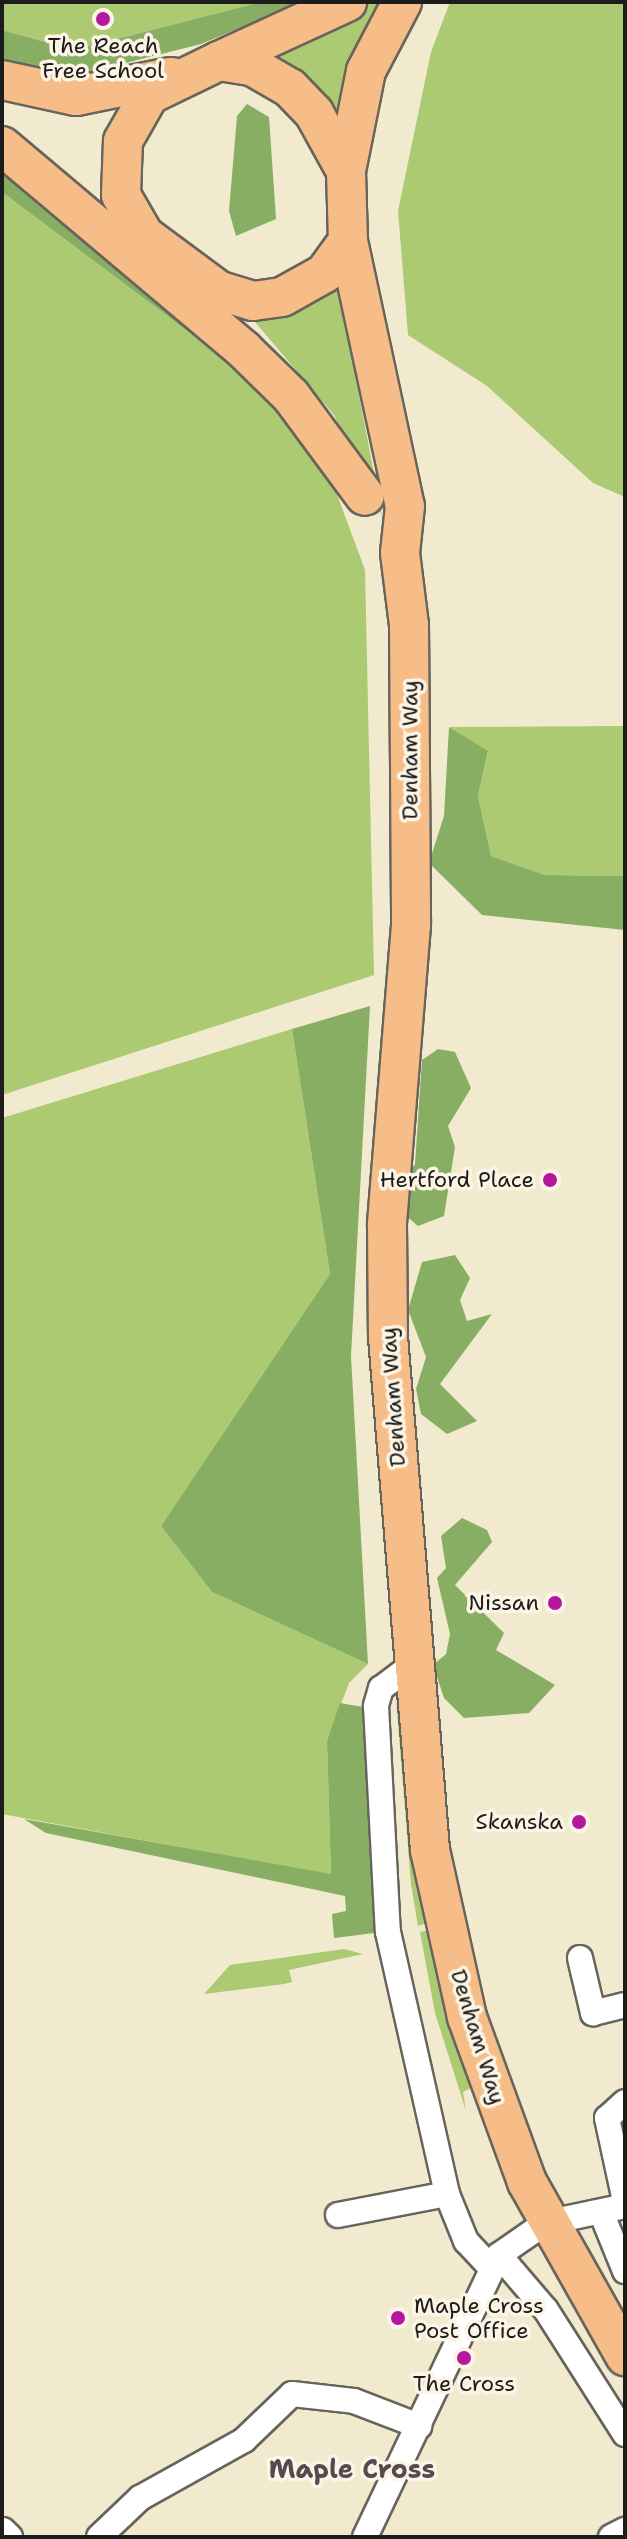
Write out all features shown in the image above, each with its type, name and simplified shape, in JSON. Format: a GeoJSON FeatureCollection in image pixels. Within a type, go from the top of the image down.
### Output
{"type":"FeatureCollection","features":[{"type":"Feature","properties":{"kind":"main road"},"geometry":{"type":"LineString","coordinates":[[2,80],[76,96],[178,75],[219,61],[347,2]]}},
{"type":"Feature","properties":{"kind":"main road"},"geometry":{"type":"LineString","coordinates":[[2,146],[144,235],[218,290],[253,301],[297,292],[325,273],[348,241],[346,171],[366,71],[402,2]]}},
{"type":"Feature","properties":{"kind":"main road"},"geometry":{"type":"LineString","coordinates":[[219,61],[252,66],[290,88],[314,113],[346,171]]}},
{"type":"Feature","properties":{"kind":"main road"},"geometry":{"type":"LineString","coordinates":[[144,235],[121,195],[119,157],[149,95],[178,75]]}},
{"type":"Feature","properties":{"kind":"main road"},"geometry":{"type":"LineString","coordinates":[[2,146],[253,359],[291,396],[365,496]]}},
{"type":"Feature","properties":{"kind":"main road","name":"Denham Way"},"geometry":{"type":"LineString","coordinates":[[348,241],[405,506],[400,553],[409,625],[411,925],[387,1225],[388,1337],[423,1795],[445,1924],[467,2017],[545,2223],[625,2356]]}},
{"type":"Feature","properties":{"kind":"main road","name":"Denham Way"},"geometry":{"type":"LineString","coordinates":[[218,290],[320,412],[400,553]]}},
{"type":"Feature","properties":{"kind":"street"},"geometry":{"type":"LineString","coordinates":[[412,1665],[381,1688],[376,1706],[380,1846],[388,1932],[447,2194],[466,2241],[526,2281],[625,2434]]}},
{"type":"Feature","properties":{"kind":"street"},"geometry":{"type":"LineString","coordinates":[[580,1958],[593,2013],[625,2005]]}},
{"type":"Feature","properties":{"kind":"street"},"geometry":{"type":"LineString","coordinates":[[365,2537],[494,2261],[545,2223],[625,2204],[607,2118],[625,2102]]}},
{"type":"Feature","properties":{"kind":"street"},"geometry":{"type":"LineString","coordinates":[[338,2215],[447,2194]]}},
{"type":"Feature","properties":{"kind":"street"},"geometry":{"type":"LineString","coordinates":[[601,2212],[625,2271]]}},
{"type":"Feature","properties":{"kind":"street"},"geometry":{"type":"LineString","coordinates":[[99,2537],[140,2498],[244,2440],[292,2394],[354,2401],[419,2426]]}},
{"type":"Feature","properties":{"kind":"street"},"geometry":{"type":"LineString","coordinates":[[3,2530],[10,2537]]}},
{"type":"Feature","properties":{"kind":"street"},"geometry":{"type":"LineString","coordinates":[[611,2537],[625,2530]]}},
{"type":"Feature","properties":{"kind":"green space","name":"The Reach Free School"},"geometry":{"type":"Polygon","coordinates":[[[2,2],[261,2],[74,50],[2,30],[2,2]]]}},
{"type":"Feature","properties":{"kind":"green space"},"geometry":{"type":"Polygon","coordinates":[[[261,2],[302,2],[201,44],[74,76],[2,61],[2,30],[74,50],[261,2]]]}},
{"type":"Feature","properties":{"kind":"green space"},"geometry":{"type":"Polygon","coordinates":[[[369,2],[380,2],[357,45],[342,124],[268,57],[369,2]]]}},
{"type":"Feature","properties":{"kind":"green space"},"geometry":{"type":"Polygon","coordinates":[[[450,2],[625,2],[625,497],[593,483],[487,386],[408,335],[398,211],[431,52],[450,2]]]}},
{"type":"Feature","properties":{"kind":"green space"},"geometry":{"type":"Polygon","coordinates":[[[247,104],[269,117],[276,219],[236,236],[229,211],[237,116],[247,104]]]}},
{"type":"Feature","properties":{"kind":"green space"},"geometry":{"type":"Polygon","coordinates":[[[2,162],[246,375],[2,192],[2,162]]]}},
{"type":"Feature","properties":{"kind":"green space"},"geometry":{"type":"Polygon","coordinates":[[[2,192],[246,375],[332,481],[365,570],[374,975],[2,1095],[2,192]]]}},
{"type":"Feature","properties":{"kind":"green space"},"geometry":{"type":"Polygon","coordinates":[[[338,283],[382,516],[334,415],[255,322],[338,283]]]}},
{"type":"Feature","properties":{"kind":"green space"},"geometry":{"type":"Polygon","coordinates":[[[625,726],[625,876],[545,875],[491,856],[478,796],[488,752],[449,727],[625,726]]]}},
{"type":"Feature","properties":{"kind":"green space"},"geometry":{"type":"Polygon","coordinates":[[[449,727],[488,751],[478,796],[491,856],[545,875],[625,876],[625,930],[482,915],[429,863],[444,816],[449,727]]]}},
{"type":"Feature","properties":{"kind":"green space"},"geometry":{"type":"Polygon","coordinates":[[[370,1006],[351,1356],[368,1664],[212,1592],[161,1526],[330,1274],[292,1029],[370,1006]]]}},
{"type":"Feature","properties":{"kind":"green space"},"geometry":{"type":"Polygon","coordinates":[[[292,1029],[330,1274],[161,1526],[212,1592],[368,1664],[349,1683],[327,1741],[331,1875],[2,1814],[2,1118],[292,1029]]]}},
{"type":"Feature","properties":{"kind":"green space"},"geometry":{"type":"Polygon","coordinates":[[[438,1049],[455,1052],[471,1088],[448,1126],[455,1147],[444,1216],[418,1226],[404,1214],[405,1178],[415,1164],[422,1060],[438,1049]]]}},
{"type":"Feature","properties":{"kind":"green space"},"geometry":{"type":"Polygon","coordinates":[[[455,1255],[470,1278],[460,1300],[467,1321],[492,1314],[440,1384],[477,1421],[447,1434],[421,1414],[416,1389],[426,1357],[408,1310],[422,1262],[455,1255]]]}},
{"type":"Feature","properties":{"kind":"green space"},"geometry":{"type":"Polygon","coordinates":[[[462,1518],[487,1530],[492,1542],[455,1585],[504,1633],[496,1650],[555,1685],[529,1713],[464,1718],[444,1698],[433,1665],[446,1654],[450,1634],[437,1578],[446,1568],[441,1536],[462,1518]]]}},
{"type":"Feature","properties":{"kind":"green space"},"geometry":{"type":"Polygon","coordinates":[[[396,1699],[427,1923],[418,1926],[411,1884],[396,1699]]]}},
{"type":"Feature","properties":{"kind":"green space"},"geometry":{"type":"Polygon","coordinates":[[[340,1703],[363,1707],[367,1719],[374,1933],[334,1938],[332,1914],[346,1911],[345,1896],[46,1833],[24,1819],[331,1874],[327,1741],[340,1703]]]}},
{"type":"Feature","properties":{"kind":"green space"},"geometry":{"type":"Polygon","coordinates":[[[430,1930],[471,2088],[463,2092],[466,2111],[435,2013],[420,1932],[430,1930]]]}},
{"type":"Feature","properties":{"kind":"green space"},"geometry":{"type":"Polygon","coordinates":[[[344,1949],[363,1954],[289,1970],[292,1982],[204,1994],[230,1965],[344,1949]]]}},
{"type":"Feature","properties":{"kind":"place","name":"The Reach Free School"},"geometry":{"type":"Point","coordinates":[103,19]}},
{"type":"Feature","properties":{"kind":"place","name":"Hertford Place"},"geometry":{"type":"Point","coordinates":[550,1180]}},
{"type":"Feature","properties":{"kind":"place","name":"Nissan"},"geometry":{"type":"Point","coordinates":[555,1603]}},
{"type":"Feature","properties":{"kind":"place","name":"Skanska"},"geometry":{"type":"Point","coordinates":[579,1822]}},
{"type":"Feature","properties":{"kind":"place","name":"Maple Cross Post Office"},"geometry":{"type":"Point","coordinates":[398,2318]}},
{"type":"Feature","properties":{"kind":"place","name":"The Cross"},"geometry":{"type":"Point","coordinates":[464,2358]}},
{"type":"Feature","properties":{"kind":"district","name":"Maple Cross"},"geometry":{"type":"Point","coordinates":[352,2469]}}]}
